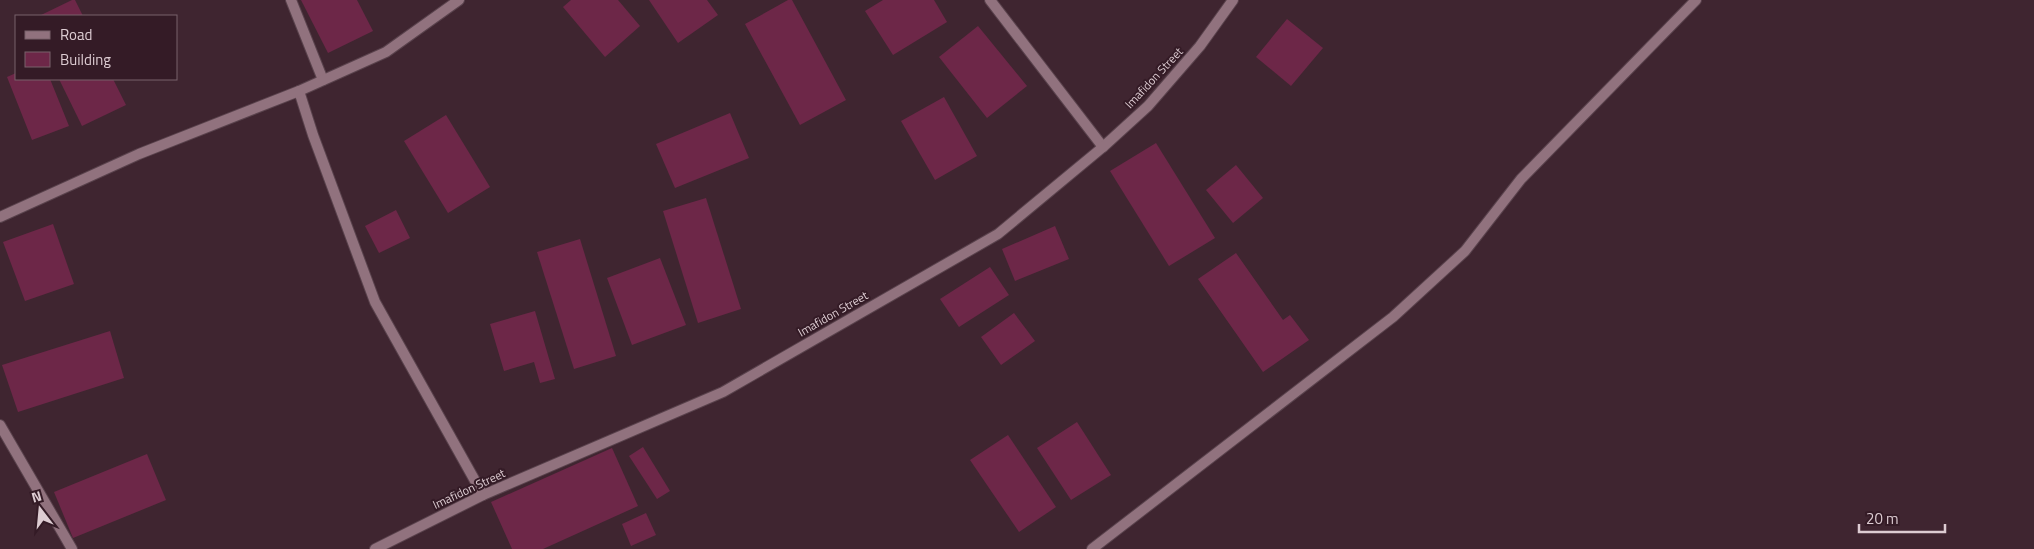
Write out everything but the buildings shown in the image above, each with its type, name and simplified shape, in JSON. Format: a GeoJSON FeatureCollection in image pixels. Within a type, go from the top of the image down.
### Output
{"type":"FeatureCollection","features":[{"type":"Feature","properties":{"kind":"street"},"geometry":{"type":"LineString","coordinates":[[291,0],[323,80]]}},
{"type":"Feature","properties":{"kind":"street"},"geometry":{"type":"LineString","coordinates":[[0,217],[139,154],[299,91],[386,52],[459,0]]}},
{"type":"Feature","properties":{"kind":"street"},"geometry":{"type":"LineString","coordinates":[[990,0],[1102,147]]}},
{"type":"Feature","properties":{"kind":"street","name":"Imafidon Street"},"geometry":{"type":"LineString","coordinates":[[375,549],[483,495],[723,392],[998,234],[1148,106],[1200,46],[1232,0]]}},
{"type":"Feature","properties":{"kind":"street"},"geometry":{"type":"LineString","coordinates":[[1092,549],[1393,316],[1465,251],[1521,179],[1696,0]]}},
{"type":"Feature","properties":{"kind":"street"},"geometry":{"type":"LineString","coordinates":[[299,91],[375,302],[483,495]]}},
{"type":"Feature","properties":{"kind":"street"},"geometry":{"type":"LineString","coordinates":[[0,425],[72,549]]}}]}
